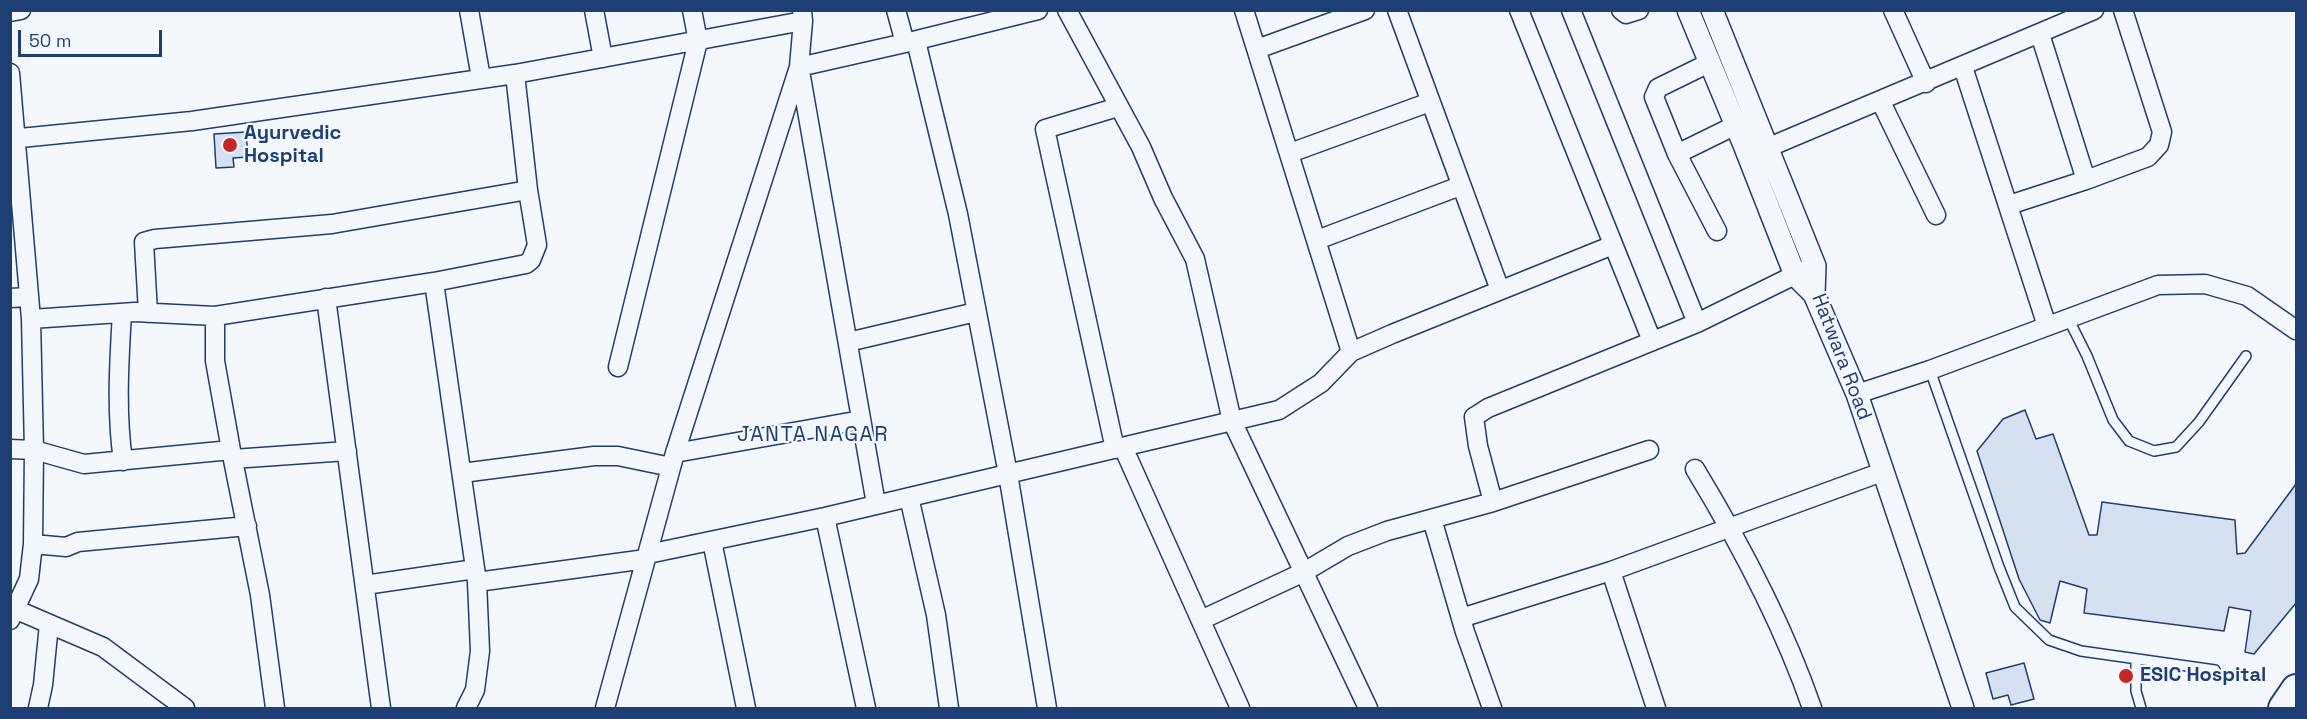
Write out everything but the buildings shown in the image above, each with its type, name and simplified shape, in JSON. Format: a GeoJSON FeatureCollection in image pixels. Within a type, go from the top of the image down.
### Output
{"type":"FeatureCollection","features":[{"type":"Feature","properties":{"kind":"highway"},"geometry":{"type":"LineString","coordinates":[[2283,708],[2296,689]]}},
{"type":"Feature","properties":{"kind":"street"},"geometry":{"type":"LineString","coordinates":[[10,12],[21,10]]}},
{"type":"Feature","properties":{"kind":"street"},"geometry":{"type":"LineString","coordinates":[[469,10],[481,78]]}},
{"type":"Feature","properties":{"kind":"street"},"geometry":{"type":"LineString","coordinates":[[594,10],[603,58]]}},
{"type":"Feature","properties":{"kind":"street"},"geometry":{"type":"LineString","coordinates":[[618,367],[698,42],[692,10]]}},
{"type":"Feature","properties":{"kind":"street"},"geometry":{"type":"LineString","coordinates":[[896,10],[910,42],[958,214],[1008,474],[1047,708]]}},
{"type":"Feature","properties":{"kind":"street"},"geometry":{"type":"LineString","coordinates":[[1067,10],[1141,147],[1163,198],[1195,259],[1232,420],[1368,708]]}},
{"type":"Feature","properties":{"kind":"street"},"geometry":{"type":"LineString","coordinates":[[1244,10],[1351,352]]}},
{"type":"Feature","properties":{"kind":"street"},"geometry":{"type":"LineString","coordinates":[[1257,49],[1365,10]]}},
{"type":"Feature","properties":{"kind":"street"},"geometry":{"type":"LineString","coordinates":[[1397,10],[1500,290]]}},
{"type":"Feature","properties":{"kind":"street"},"geometry":{"type":"LineString","coordinates":[[1519,10],[1652,341]]}},
{"type":"Feature","properties":{"kind":"street"},"geometry":{"type":"LineString","coordinates":[[1571,10],[1697,323]]}},
{"type":"Feature","properties":{"kind":"street"},"geometry":{"type":"LineString","coordinates":[[1621,10],[1626,14],[1639,10]]}},
{"type":"Feature","properties":{"kind":"street"},"geometry":{"type":"LineString","coordinates":[[1688,10],[1736,125],[1758,152],[1795,274],[1814,294]]}},
{"type":"Feature","properties":{"kind":"street","name":"Hatwara Road"},"geometry":{"type":"LineString","coordinates":[[1712,10],[1758,152],[1815,266],[1814,294],[1857,394],[1963,708]]}},
{"type":"Feature","properties":{"kind":"street"},"geometry":{"type":"LineString","coordinates":[[1893,10],[1926,83]]}},
{"type":"Feature","properties":{"kind":"street"},"geometry":{"type":"LineString","coordinates":[[2009,205],[2148,157],[2162,139],[2162,132],[2122,10]]}},
{"type":"Feature","properties":{"kind":"street"},"geometry":{"type":"LineString","coordinates":[[799,66],[910,42],[1035,11]]}},
{"type":"Feature","properties":{"kind":"street"},"geometry":{"type":"LineString","coordinates":[[1758,152],[1926,83],[2085,12]]}},
{"type":"Feature","properties":{"kind":"street"},"geometry":{"type":"LineString","coordinates":[[13,139],[192,121],[481,78],[515,75],[698,42],[802,16],[799,66],[876,504]]}},
{"type":"Feature","properties":{"kind":"street"},"geometry":{"type":"LineString","coordinates":[[2040,34],[2086,180]]}},
{"type":"Feature","properties":{"kind":"street"},"geometry":{"type":"LineString","coordinates":[[1709,63],[1658,88],[1655,92],[1654,103],[1677,154],[1717,231]]}},
{"type":"Feature","properties":{"kind":"street"},"geometry":{"type":"LineString","coordinates":[[605,708],[673,460],[799,66]]}},
{"type":"Feature","properties":{"kind":"street"},"geometry":{"type":"LineString","coordinates":[[1962,67],[2047,326]]}},
{"type":"Feature","properties":{"kind":"street"},"geometry":{"type":"LineString","coordinates":[[10,73],[13,139],[31,319],[34,450],[33,544],[28,579],[12,612],[49,624],[103,647],[185,708]]}},
{"type":"Feature","properties":{"kind":"street"},"geometry":{"type":"LineString","coordinates":[[31,319],[122,313],[215,316],[434,282],[526,264],[531,260],[537,245],[528,190],[515,75]]}},
{"type":"Feature","properties":{"kind":"street"},"geometry":{"type":"LineString","coordinates":[[1290,153],[1430,102]]}},
{"type":"Feature","properties":{"kind":"street"},"geometry":{"type":"LineString","coordinates":[[1881,102],[1936,215]]}},
{"type":"Feature","properties":{"kind":"street"},"geometry":{"type":"LineString","coordinates":[[1118,106],[1045,129],[1119,448],[1240,708]]}},
{"type":"Feature","properties":{"kind":"street"},"geometry":{"type":"LineString","coordinates":[[1677,154],[1736,125]]}},
{"type":"Feature","properties":{"kind":"street"},"geometry":{"type":"LineString","coordinates":[[1317,240],[1460,186]]}},
{"type":"Feature","properties":{"kind":"street"},"geometry":{"type":"LineString","coordinates":[[148,313],[144,242],[155,239],[332,224],[528,190]]}},
{"type":"Feature","properties":{"kind":"street"},"geometry":{"type":"LineString","coordinates":[[365,585],[647,557],[1279,410],[1321,383],[1351,352],[1613,245]]}},
{"type":"Feature","properties":{"kind":"street"},"geometry":{"type":"LineString","coordinates":[[1493,502],[1478,446],[1474,417],[1488,408],[1697,323],[1815,266]]}},
{"type":"Feature","properties":{"kind":"street"},"geometry":{"type":"LineString","coordinates":[[434,282],[476,575],[480,651],[475,690],[465,708]]}},
{"type":"Feature","properties":{"kind":"street"},"geometry":{"type":"LineString","coordinates":[[1857,394],[1930,370],[2158,285],[2205,284],[2247,296],[2296,330]]}},
{"type":"Feature","properties":{"kind":"street"},"geometry":{"type":"LineString","coordinates":[[10,298],[29,297]]}},
{"type":"Feature","properties":{"kind":"street"},"geometry":{"type":"LineString","coordinates":[[326,298],[381,708]]}},
{"type":"Feature","properties":{"kind":"street"},"geometry":{"type":"LineString","coordinates":[[848,342],[976,312]]}},
{"type":"Feature","properties":{"kind":"street"},"geometry":{"type":"LineString","coordinates":[[122,313],[119,421],[123,461]]}},
{"type":"Feature","properties":{"kind":"street"},"geometry":{"type":"LineString","coordinates":[[215,316],[215,362],[260,594],[275,708]]}},
{"type":"Feature","properties":{"kind":"street"},"geometry":{"type":"LineString","coordinates":[[462,473],[594,456],[673,460],[861,420]]}},
{"type":"Feature","properties":{"kind":"street"},"geometry":{"type":"LineString","coordinates":[[10,448],[34,450],[84,464],[347,451]]}},
{"type":"Feature","properties":{"kind":"street"},"geometry":{"type":"LineString","coordinates":[[1201,620],[1304,572],[1348,546],[1387,531],[1493,502],[1649,450]]}},
{"type":"Feature","properties":{"kind":"street"},"geometry":{"type":"LineString","coordinates":[[1695,469],[1731,528],[1763,590],[1804,683],[1812,708]]}},
{"type":"Feature","properties":{"kind":"street"},"geometry":{"type":"LineString","coordinates":[[1461,618],[1611,571],[1882,472]]}},
{"type":"Feature","properties":{"kind":"street"},"geometry":{"type":"LineString","coordinates":[[909,497],[936,615],[949,708]]}},
{"type":"Feature","properties":{"kind":"street"},"geometry":{"type":"LineString","coordinates":[[825,517],[866,708]]}},
{"type":"Feature","properties":{"kind":"street"},"geometry":{"type":"LineString","coordinates":[[1432,519],[1461,618],[1492,708]]}},
{"type":"Feature","properties":{"kind":"street"},"geometry":{"type":"LineString","coordinates":[[33,544],[66,547],[78,542],[247,526]]}},
{"type":"Feature","properties":{"kind":"street"},"geometry":{"type":"LineString","coordinates":[[712,541],[746,708]]}},
{"type":"Feature","properties":{"kind":"street"},"geometry":{"type":"LineString","coordinates":[[1611,571],[1656,708]]}},
{"type":"Feature","properties":{"kind":"street"},"geometry":{"type":"LineString","coordinates":[[38,708],[43,685],[49,624]]}},
{"type":"Feature","properties":{"kind":"lane"},"geometry":{"type":"LineString","coordinates":[[2068,318],[2087,356],[2113,420],[2129,441],[2154,451],[2176,447],[2199,422],[2246,356]]}},
{"type":"Feature","properties":{"kind":"lane"},"geometry":{"type":"LineString","coordinates":[[1930,370],[2015,607],[2049,640],[2081,651],[2215,670]]}},
{"type":"Feature","properties":{"kind":"lane"},"geometry":{"type":"LineString","coordinates":[[2136,659],[2136,691],[2141,708]]}},
{"type":"Feature","properties":{"kind":"place","name":"Ayurvedic Hospital"},"geometry":{"type":"Point","coordinates":[230,145]}},
{"type":"Feature","properties":{"kind":"place","name":"ESIC Hospital"},"geometry":{"type":"Point","coordinates":[2126,676]}},
{"type":"Feature","properties":{"kind":"district","name":"JANTA NAGAR"},"geometry":{"type":"Point","coordinates":[813,435]}}]}
